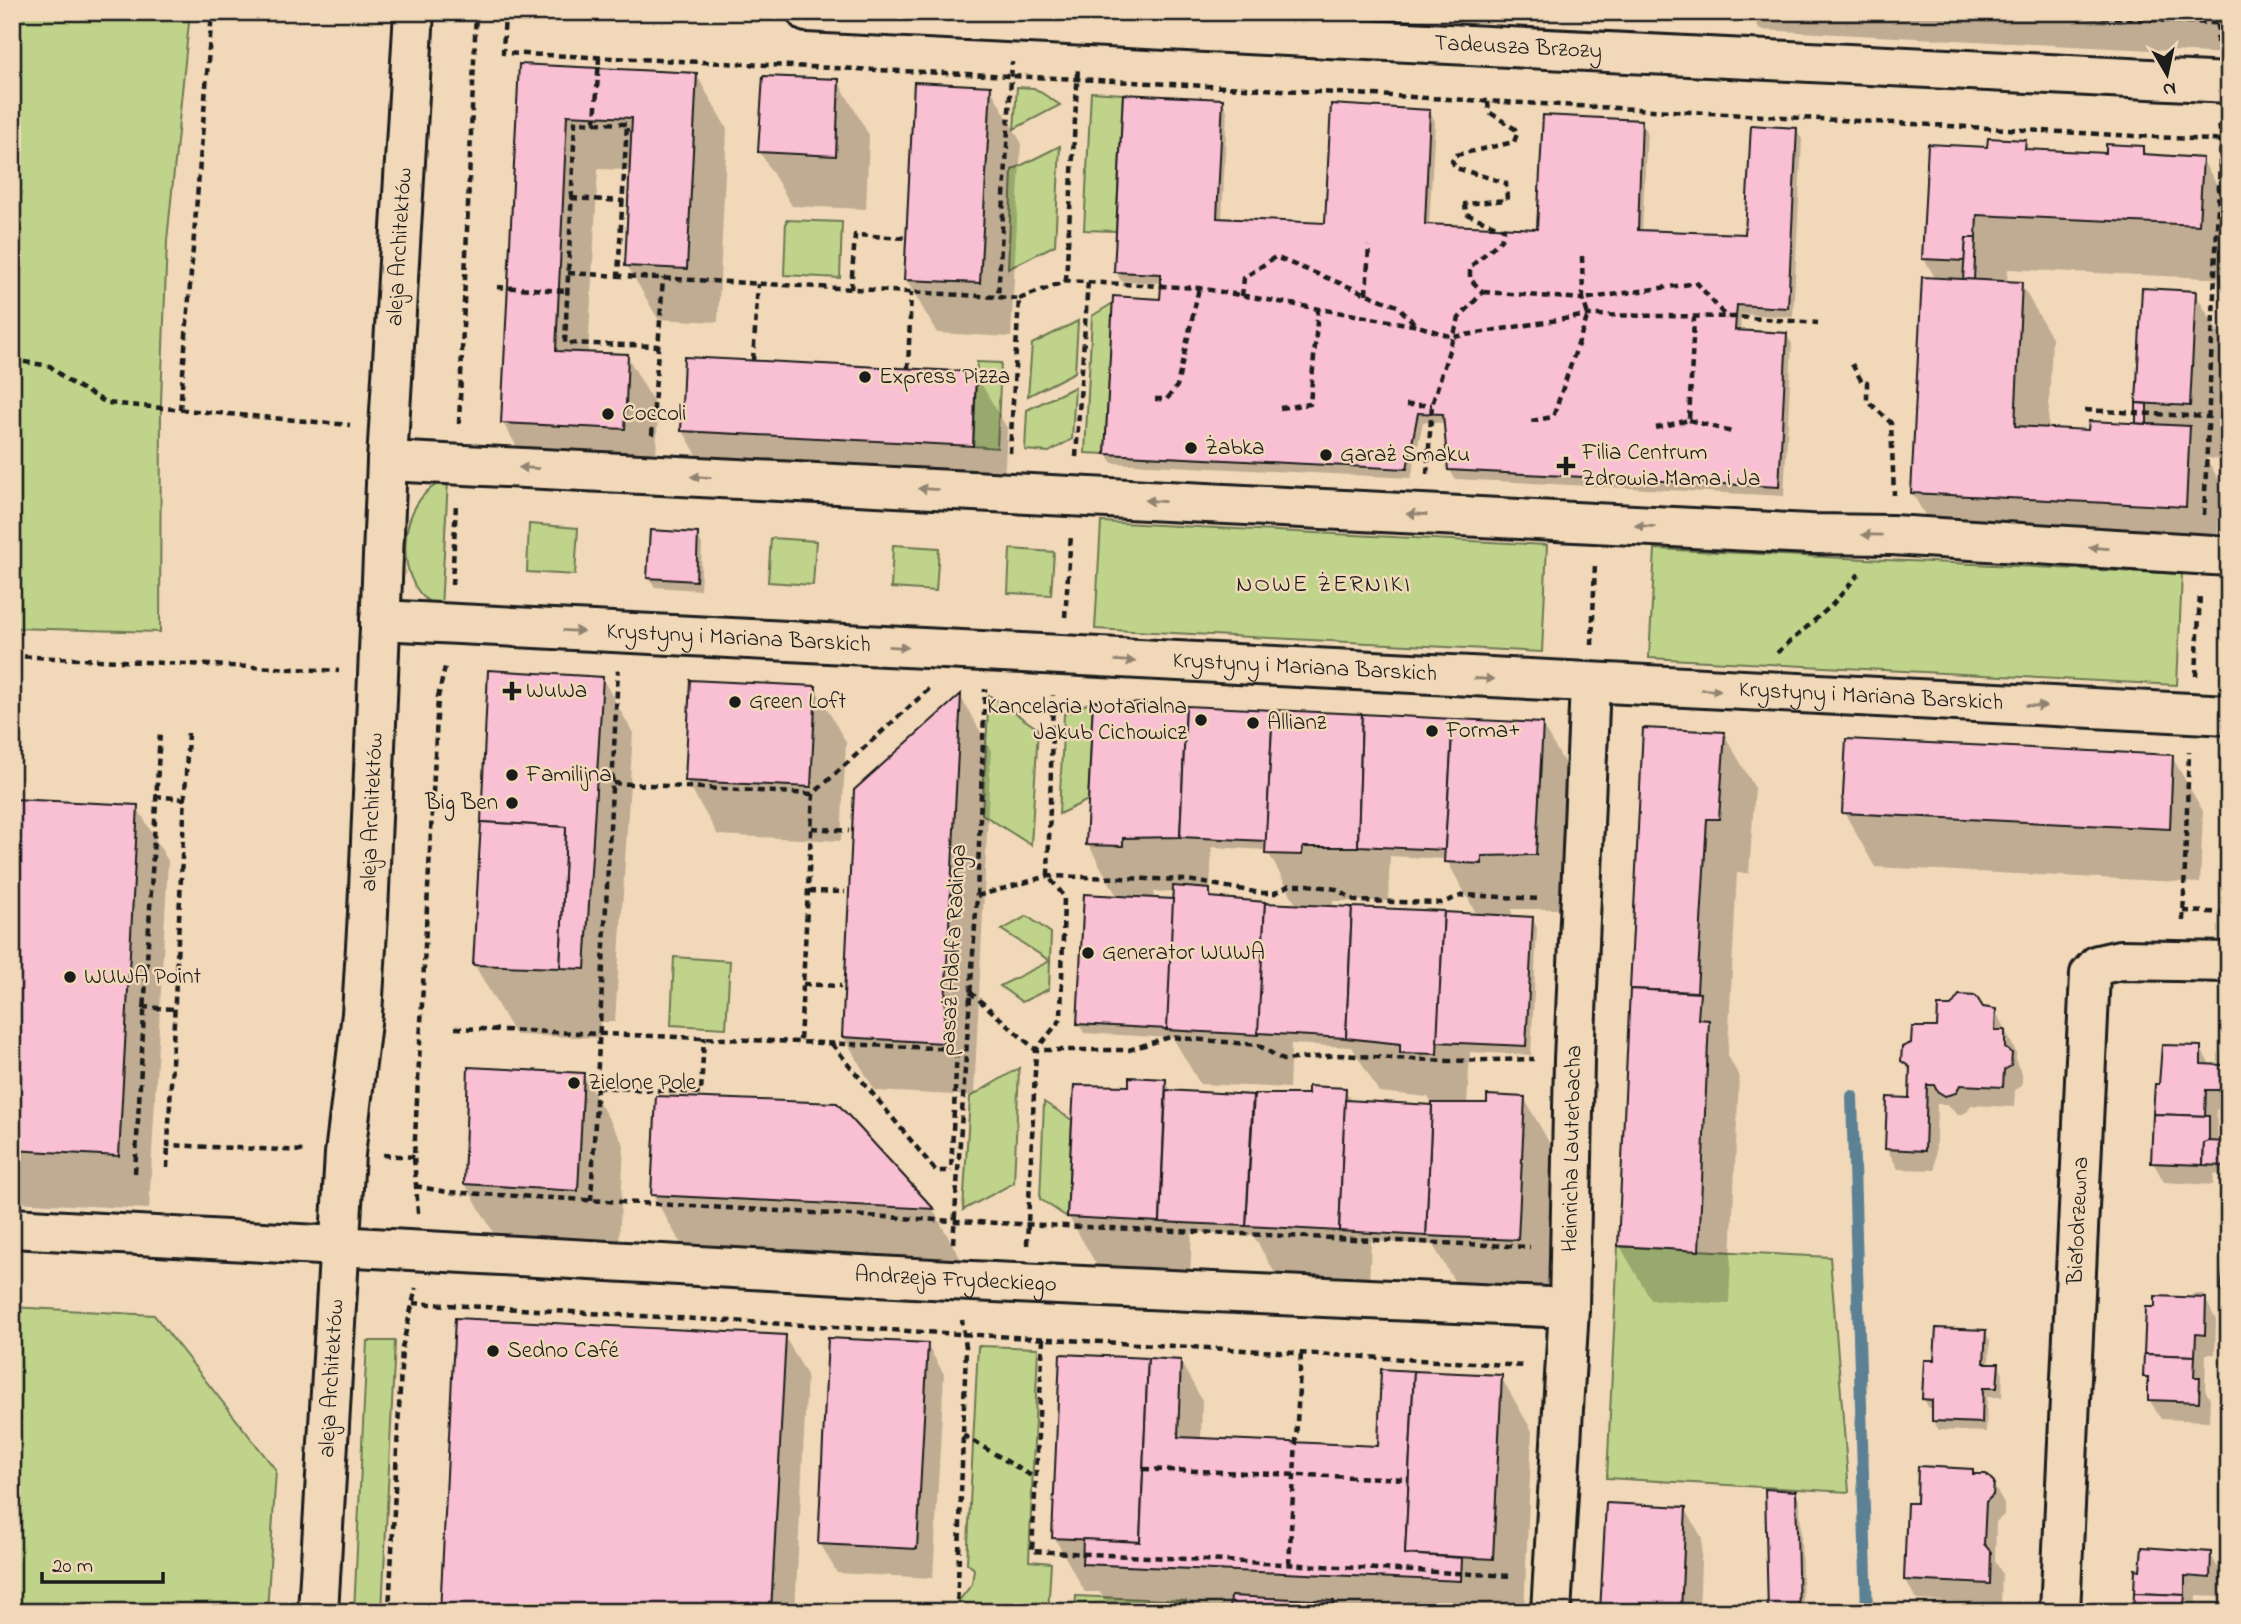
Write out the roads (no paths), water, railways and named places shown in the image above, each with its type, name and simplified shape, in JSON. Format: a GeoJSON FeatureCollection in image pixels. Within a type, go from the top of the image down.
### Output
{"type":"FeatureCollection","features":[{"type":"Feature","properties":{"kind":"street","name":"aleja Architektów"},"geometry":{"type":"LineString","coordinates":[[318,1612],[345,1154],[362,1013],[388,444],[414,12]]}},
{"type":"Feature","properties":{"kind":"street","name":"Tadeusza Brzozy"},"geometry":{"type":"LineString","coordinates":[[807,12],[2229,83]]}},
{"type":"Feature","properties":{"kind":"street"},"geometry":{"type":"LineString","coordinates":[[388,444],[458,465],[1892,536],[2215,555]]}},
{"type":"Feature","properties":{"kind":"street","name":"Krystyny i Mariana Barskich"},"geometry":{"type":"LineString","coordinates":[[380,620],[1752,692],[2202,725]]}},
{"type":"Feature","properties":{"kind":"street","name":"Heinricha Lauterbacha"},"geometry":{"type":"LineString","coordinates":[[1551,1612],[1569,1308],[1574,1060],[1590,684]]}},
{"type":"Feature","properties":{"kind":"street","name":"Białodrzewna"},"geometry":{"type":"LineString","coordinates":[[2060,1612],[2090,974],[2098,965],[2120,960],[2228,952]]}},
{"type":"Feature","properties":{"kind":"street","name":"Andrzeja Frydeckiego"},"geometry":{"type":"LineString","coordinates":[[12,1228],[418,1252],[1569,1308]]}},
{"type":"Feature","properties":{"kind":"waterway"},"geometry":{"type":"LineString","coordinates":[[1852,1096],[1867,1612]]}},
{"type":"Feature","properties":{"kind":"place","name":"Express Pizza"},"geometry":{"type":"Point","coordinates":[865,377]}},
{"type":"Feature","properties":{"kind":"place","name":"Coccoli"},"geometry":{"type":"Point","coordinates":[608,414]}},
{"type":"Feature","properties":{"kind":"place","name":"Żabka"},"geometry":{"type":"Point","coordinates":[1191,448]}},
{"type":"Feature","properties":{"kind":"place","name":"Garaż Smaku"},"geometry":{"type":"Point","coordinates":[1326,455]}},
{"type":"Feature","properties":{"kind":"place","name":"Filia Centrum Zdrowia Mama i Ja"},"geometry":{"type":"Point","coordinates":[1566,466]}},
{"type":"Feature","properties":{"kind":"place","name":"WuWa"},"geometry":{"type":"Point","coordinates":[512,691]}},
{"type":"Feature","properties":{"kind":"place","name":"Green Loft"},"geometry":{"type":"Point","coordinates":[735,702]}},
{"type":"Feature","properties":{"kind":"place","name":"Kancelaria Notarialna Jakub Cichowicz"},"geometry":{"type":"Point","coordinates":[1201,720]}},
{"type":"Feature","properties":{"kind":"place","name":"Allianz"},"geometry":{"type":"Point","coordinates":[1253,723]}},
{"type":"Feature","properties":{"kind":"place","name":"Forma+"},"geometry":{"type":"Point","coordinates":[1432,731]}},
{"type":"Feature","properties":{"kind":"place","name":"Familijna"},"geometry":{"type":"Point","coordinates":[512,775]}},
{"type":"Feature","properties":{"kind":"place","name":"Big Ben"},"geometry":{"type":"Point","coordinates":[512,803]}},
{"type":"Feature","properties":{"kind":"place","name":"Generator WUWA"},"geometry":{"type":"Point","coordinates":[1088,953]}},
{"type":"Feature","properties":{"kind":"place","name":"WUWA Point"},"geometry":{"type":"Point","coordinates":[70,977]}},
{"type":"Feature","properties":{"kind":"place","name":"Zielone Pole"},"geometry":{"type":"Point","coordinates":[574,1083]}},
{"type":"Feature","properties":{"kind":"place","name":"Sedno Café"},"geometry":{"type":"Point","coordinates":[493,1351]}},
{"type":"Feature","properties":{"kind":"district","name":"NOWE ŻERNIKI"},"geometry":{"type":"Point","coordinates":[1324,585]}}]}
